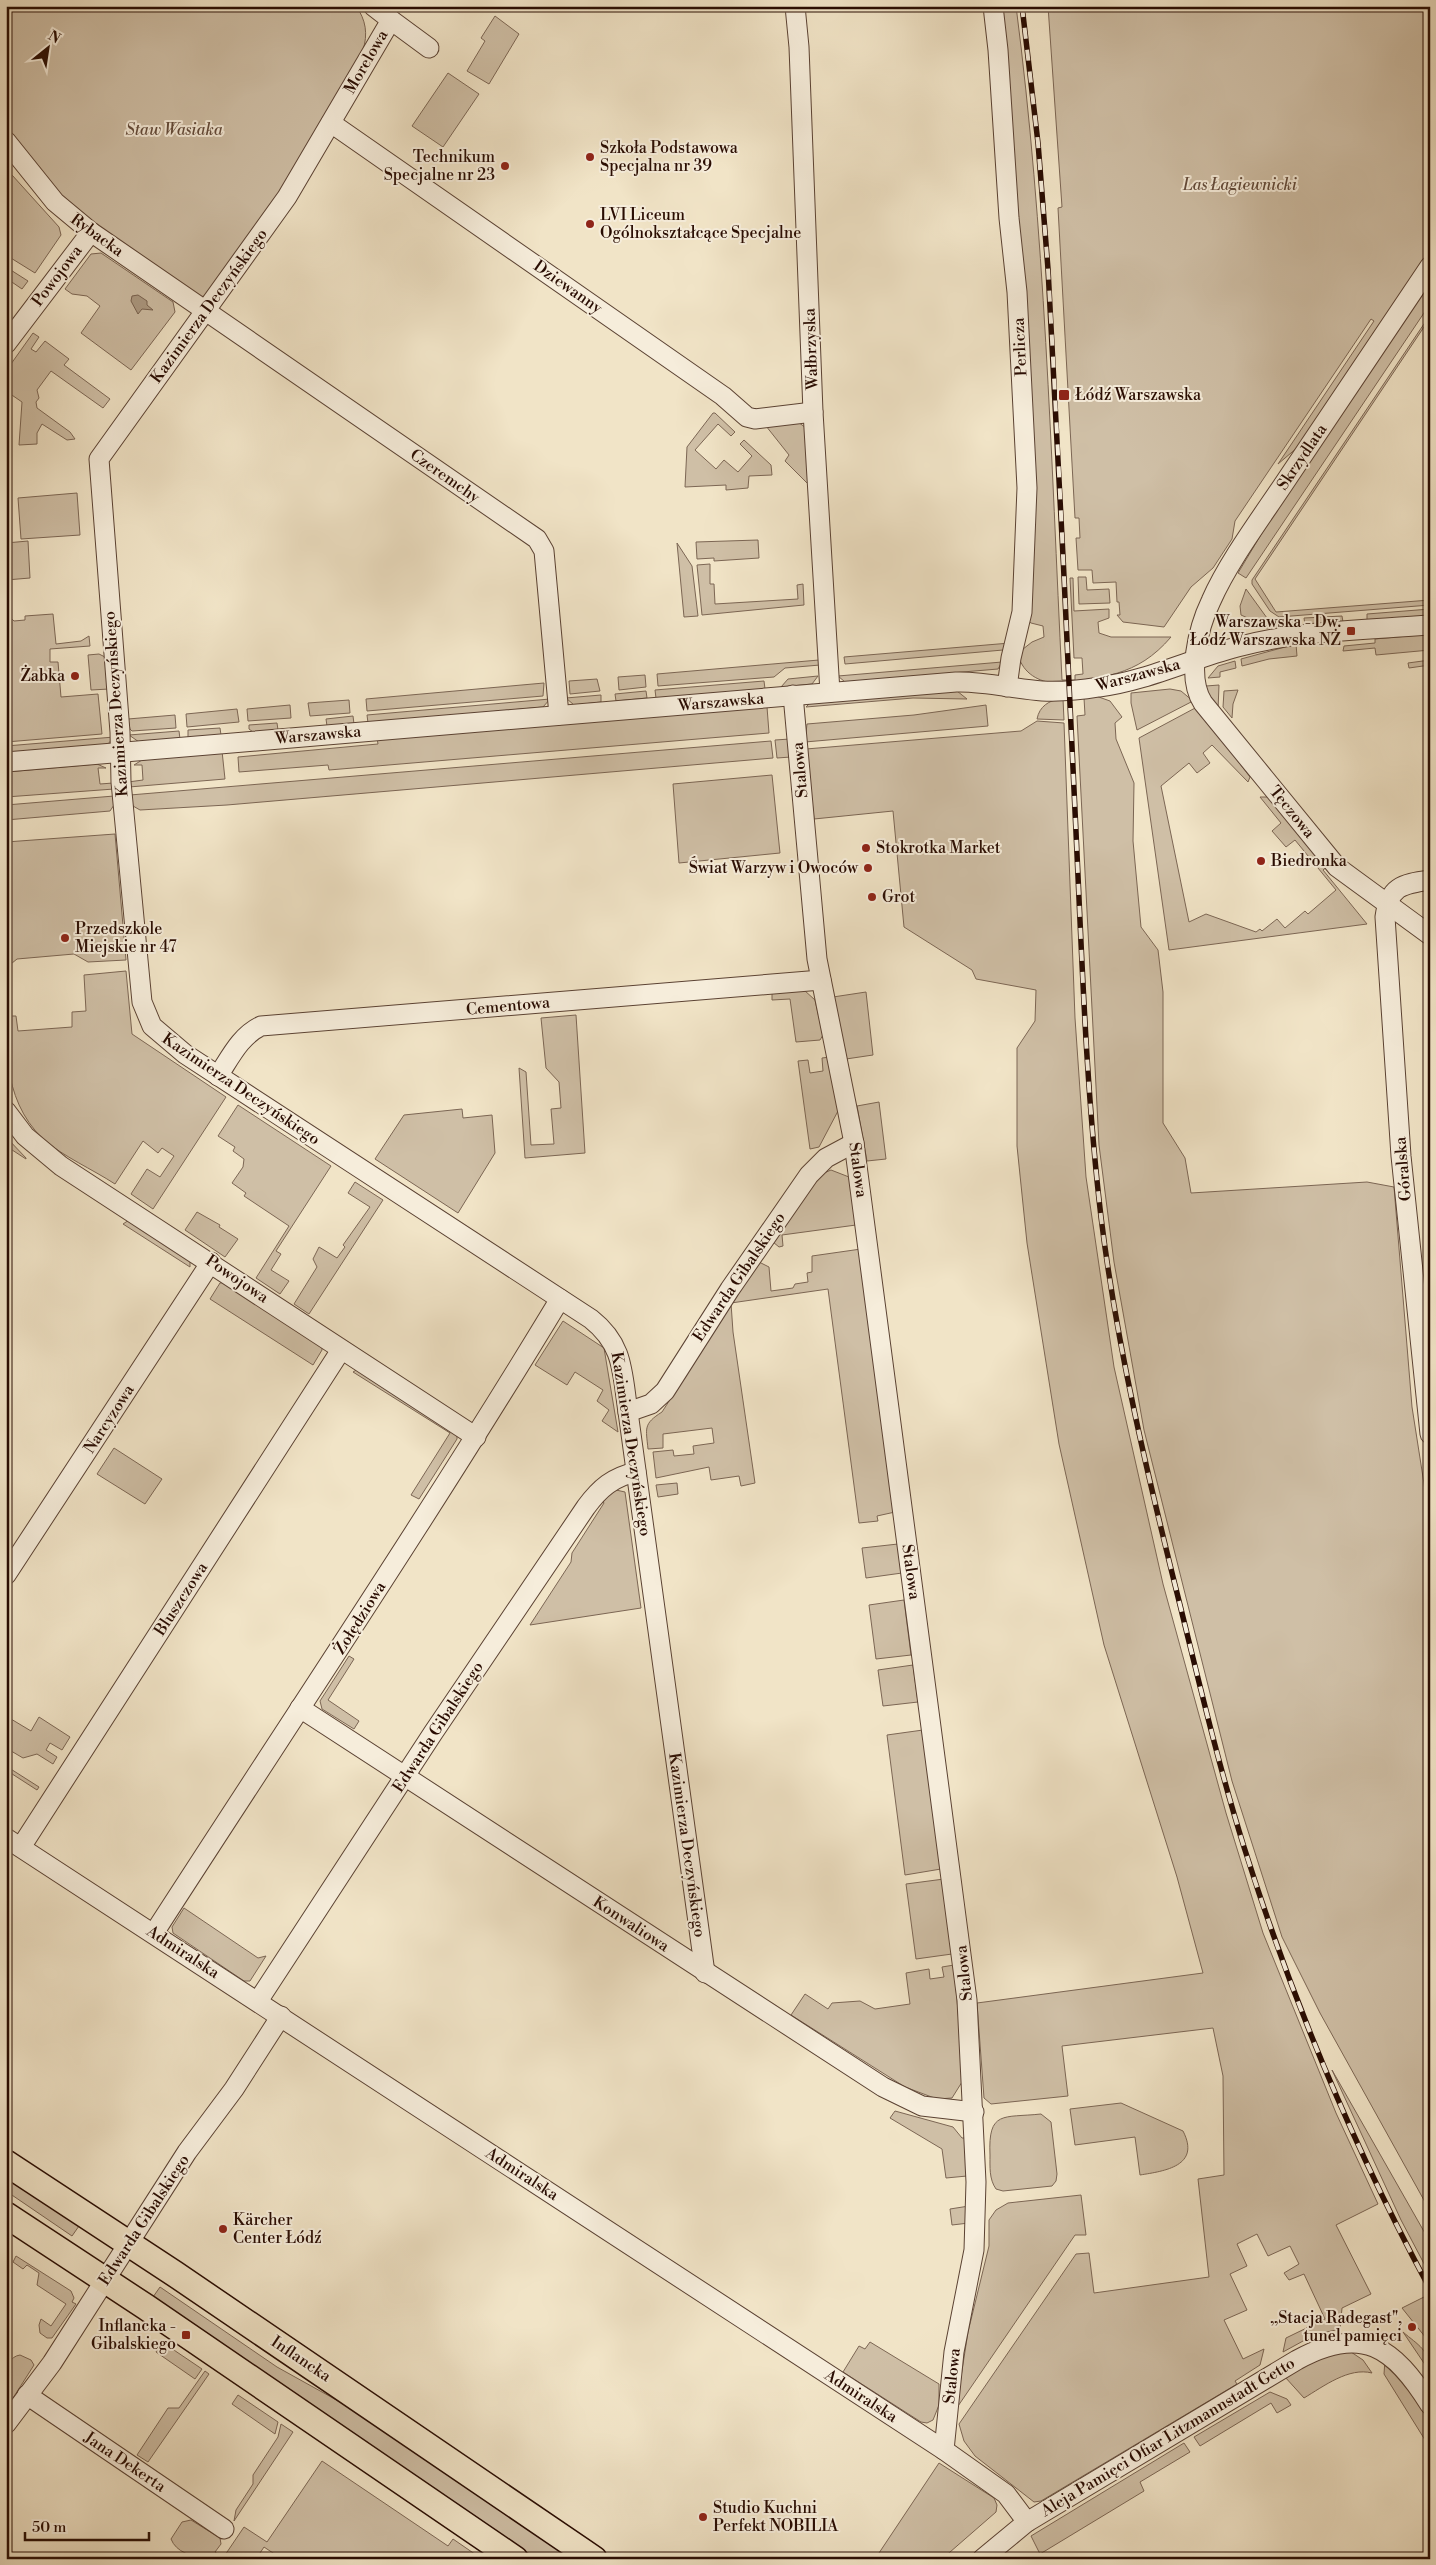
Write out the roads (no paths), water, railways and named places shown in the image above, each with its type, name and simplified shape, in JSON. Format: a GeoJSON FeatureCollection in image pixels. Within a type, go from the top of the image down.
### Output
{"type":"FeatureCollection","features":[{"type":"Feature","properties":{"kind":"main road","name":"Inflancka"},"geometry":{"type":"LineString","coordinates":[[6,2163],[594,2559]]}},
{"type":"Feature","properties":{"kind":"main road"},"geometry":{"type":"LineString","coordinates":[[6,2215],[515,2559]]}},
{"type":"Feature","properties":{"kind":"street","name":"Morelowa"},"geometry":{"type":"LineString","coordinates":[[331,123],[391,20],[373,6]]}},
{"type":"Feature","properties":{"kind":"street","name":"Wałbrzyska"},"geometry":{"type":"LineString","coordinates":[[796,6],[813,412],[830,692]]}},
{"type":"Feature","properties":{"kind":"street","name":"Perlicza"},"geometry":{"type":"LineString","coordinates":[[993,6],[998,50],[1009,218],[1017,292],[1027,488],[1022,612],[1011,658],[1007,687]]}},
{"type":"Feature","properties":{"kind":"street"},"geometry":{"type":"LineString","coordinates":[[391,20],[429,48]]}},
{"type":"Feature","properties":{"kind":"street","name":"Dziewanny"},"geometry":{"type":"LineString","coordinates":[[331,123],[723,396],[747,417],[755,419],[813,412]]}},
{"type":"Feature","properties":{"kind":"street","name":"Kazimierza Deczyńskiego"},"geometry":{"type":"LineString","coordinates":[[331,123],[283,204],[99,459],[121,788],[144,1011],[160,1035],[218,1076],[560,1299],[598,1325],[615,1344],[620,1358],[628,1412],[705,1973]]}},
{"type":"Feature","properties":{"kind":"street","name":"Rybacka"},"geometry":{"type":"LineString","coordinates":[[6,141],[55,202],[91,232],[205,311]]}},
{"type":"Feature","properties":{"kind":"street","name":"Powojowa"},"geometry":{"type":"LineString","coordinates":[[6,344],[91,232]]}},
{"type":"Feature","properties":{"kind":"street","name":"Skrzydlata"},"geometry":{"type":"LineString","coordinates":[[1197,658],[1202,627],[1216,591],[1258,523],[1430,266]]}},
{"type":"Feature","properties":{"kind":"street","name":"Czeremchy"},"geometry":{"type":"LineString","coordinates":[[205,311],[542,544],[559,715]]}},
{"type":"Feature","properties":{"kind":"street","name":"Warszawska"},"geometry":{"type":"LineString","coordinates":[[6,762],[956,682],[1054,691],[1100,687],[1138,678],[1197,658],[1255,642],[1295,635],[1430,625]]}},
{"type":"Feature","properties":{"kind":"street","name":"Tęczowa"},"geometry":{"type":"LineString","coordinates":[[1197,658],[1197,689],[1203,704],[1333,862],[1430,935]]}},
{"type":"Feature","properties":{"kind":"street","name":"Stalowa"},"geometry":{"type":"LineString","coordinates":[[793,695],[817,959],[854,1143],[962,1949],[972,2061],[976,2196],[974,2250],[954,2352],[944,2450]]}},
{"type":"Feature","properties":{"kind":"street"},"geometry":{"type":"LineString","coordinates":[[1387,903],[1391,895],[1405,884],[1430,880]]}},
{"type":"Feature","properties":{"kind":"street","name":"Góralska"},"geometry":{"type":"LineString","coordinates":[[1387,903],[1385,943],[1402,1156],[1430,1434]]}},
{"type":"Feature","properties":{"kind":"street","name":"Cementowa"},"geometry":{"type":"LineString","coordinates":[[218,1076],[242,1039],[250,1031],[261,1026],[821,980]]}},
{"type":"Feature","properties":{"kind":"street","name":"Powojowa"},"geometry":{"type":"LineString","coordinates":[[6,1111],[25,1136],[54,1160],[476,1437]]}},
{"type":"Feature","properties":{"kind":"street","name":"Edwarda Gibalskiego"},"geometry":{"type":"LineString","coordinates":[[628,1412],[651,1404],[662,1394],[730,1289],[809,1175],[826,1158],[854,1143]]}},
{"type":"Feature","properties":{"kind":"street","name":"Narcyzowa"},"geometry":{"type":"LineString","coordinates":[[6,1576],[211,1262]]}},
{"type":"Feature","properties":{"kind":"street","name":"Żołędziowa"},"geometry":{"type":"LineString","coordinates":[[154,1933],[324,1674],[476,1437],[560,1299]]}},
{"type":"Feature","properties":{"kind":"street","name":"Bluszczowa"},"geometry":{"type":"LineString","coordinates":[[14,1842],[341,1350]]}},
{"type":"Feature","properties":{"kind":"street","name":"Edwarda Gibalskiego"},"geometry":{"type":"LineString","coordinates":[[258,2001],[406,1775],[597,1492],[615,1478],[636,1472]]}},
{"type":"Feature","properties":{"kind":"street","name":"Konwaliowa"},"geometry":{"type":"LineString","coordinates":[[300,1708],[406,1775],[705,1973],[883,2087],[922,2106],[974,2112]]}},
{"type":"Feature","properties":{"kind":"street","name":"Admiralska"},"geometry":{"type":"LineString","coordinates":[[14,1842],[944,2450],[1006,2494],[1027,2522]]}},
{"type":"Feature","properties":{"kind":"street","name":"Edwarda Gibalskiego"},"geometry":{"type":"LineString","coordinates":[[6,2424],[52,2364],[187,2152],[234,2089],[281,2016]]}},
{"type":"Feature","properties":{"kind":"street","name":"Aleja Pamięci Ofiar Litzmannstadt Getto"},"geometry":{"type":"LineString","coordinates":[[982,2559],[1027,2522],[1297,2360],[1322,2347],[1335,2344],[1358,2344],[1382,2350],[1403,2366],[1430,2405]]}},
{"type":"Feature","properties":{"kind":"street","name":"Jana Dekerta"},"geometry":{"type":"LineString","coordinates":[[27,2395],[224,2529]]}},
{"type":"Feature","properties":{"kind":"railway"},"geometry":{"type":"LineString","coordinates":[[1022,6],[1038,143],[1048,269],[1088,1073],[1101,1217],[1116,1315],[1134,1412],[1156,1509],[1210,1726],[1244,1847],[1283,1961],[1326,2073],[1350,2128],[1430,2289]]}},
{"type":"Feature","properties":{"kind":"place","name":"Szkoła Podstawowa Specjalna nr 39"},"geometry":{"type":"Point","coordinates":[590,157]}},
{"type":"Feature","properties":{"kind":"place","name":"Technikum Specjalne nr 23"},"geometry":{"type":"Point","coordinates":[505,166]}},
{"type":"Feature","properties":{"kind":"place","name":"LVI Liceum Ogólnokształcące Specjalne"},"geometry":{"type":"Point","coordinates":[590,224]}},
{"type":"Feature","properties":{"kind":"place","name":"Łódź Warszawska"},"geometry":{"type":"Point","coordinates":[1064,395]}},
{"type":"Feature","properties":{"kind":"place","name":"Warszawska - Dw. Łódź Warszawska NŻ"},"geometry":{"type":"Point","coordinates":[1351,631]}},
{"type":"Feature","properties":{"kind":"place","name":"Żabka"},"geometry":{"type":"Point","coordinates":[75,676]}},
{"type":"Feature","properties":{"kind":"place","name":"Stokrotka Market"},"geometry":{"type":"Point","coordinates":[866,848]}},
{"type":"Feature","properties":{"kind":"place","name":"Biedronka"},"geometry":{"type":"Point","coordinates":[1261,861]}},
{"type":"Feature","properties":{"kind":"place","name":"Świat Warzyw i Owoców"},"geometry":{"type":"Point","coordinates":[868,868]}},
{"type":"Feature","properties":{"kind":"place","name":"Grot"},"geometry":{"type":"Point","coordinates":[872,897]}},
{"type":"Feature","properties":{"kind":"place","name":"Przedszkole Miejskie nr 47"},"geometry":{"type":"Point","coordinates":[65,938]}},
{"type":"Feature","properties":{"kind":"place","name":"Kärcher Center Łódź"},"geometry":{"type":"Point","coordinates":[223,2229]}},
{"type":"Feature","properties":{"kind":"place","name":"„Stacja Radegast\", tunel pamięci"},"geometry":{"type":"Point","coordinates":[1412,2327]}},
{"type":"Feature","properties":{"kind":"place","name":"Inflancka - Gibalskiego"},"geometry":{"type":"Point","coordinates":[186,2335]}},
{"type":"Feature","properties":{"kind":"place","name":"Studio Kuchni Perfekt NOBILIA"},"geometry":{"type":"Point","coordinates":[703,2517]}},
{"type":"Feature","properties":{"kind":"park label","name":"Staw Wasiaka"},"geometry":{"type":"Point","coordinates":[174,130]}},
{"type":"Feature","properties":{"kind":"park label","name":"Las Łagiewnicki"},"geometry":{"type":"Point","coordinates":[1240,185]}}]}
